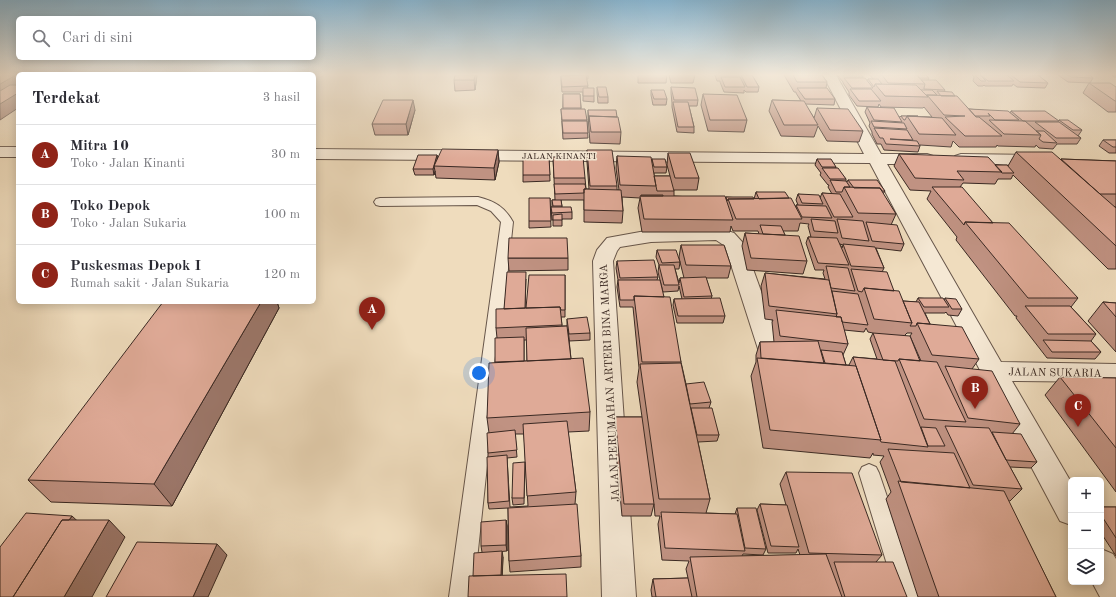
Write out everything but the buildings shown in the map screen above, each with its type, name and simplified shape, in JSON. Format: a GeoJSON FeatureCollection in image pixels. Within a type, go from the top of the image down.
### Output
{"type":"FeatureCollection","features":[{"type":"Feature","properties":{"kind":"street"},"geometry":{"type":"LineString","coordinates":[[845,103],[1068,506]]}},
{"type":"Feature","properties":{"kind":"street"},"geometry":{"type":"LineString","coordinates":[[0,152],[16,152]]}},
{"type":"Feature","properties":{"kind":"street","name":"JALAN KINANTI"},"geometry":{"type":"LineString","coordinates":[[316,154],[1054,160]]}},
{"type":"Feature","properties":{"kind":"street","name":"JALAN PERUMAHAN ARTERI BINA MARGA"},"geometry":{"type":"LineString","coordinates":[[619,597],[602,261],[607,250],[614,242],[651,236],[718,234],[727,237],[734,244],[771,352]]}},
{"type":"Feature","properties":{"kind":"street","name":"JALAN SUKARIA"},"geometry":{"type":"LineString","coordinates":[[994,371],[1116,373]]}},
{"type":"Feature","properties":{"kind":"street"},"geometry":{"type":"LineString","coordinates":[[1104,570],[1116,592]]}},
{"type":"Feature","properties":{"kind":"lane"},"geometry":{"type":"LineString","coordinates":[[380,202],[478,201],[494,205],[503,214],[508,222],[460,597]]}},
{"type":"Feature","properties":{"kind":"lane"},"geometry":{"type":"LineString","coordinates":[[870,473],[910,597]]}},
{"type":"Feature","properties":{"kind":"place","name":"Mitra 10"},"geometry":{"type":"Point","coordinates":[372,330]}},
{"type":"Feature","properties":{"kind":"place","name":"Toko Depok"},"geometry":{"type":"Point","coordinates":[975,409]}},
{"type":"Feature","properties":{"kind":"place","name":"Puskesmas Depok I"},"geometry":{"type":"Point","coordinates":[1078,427]}}]}
